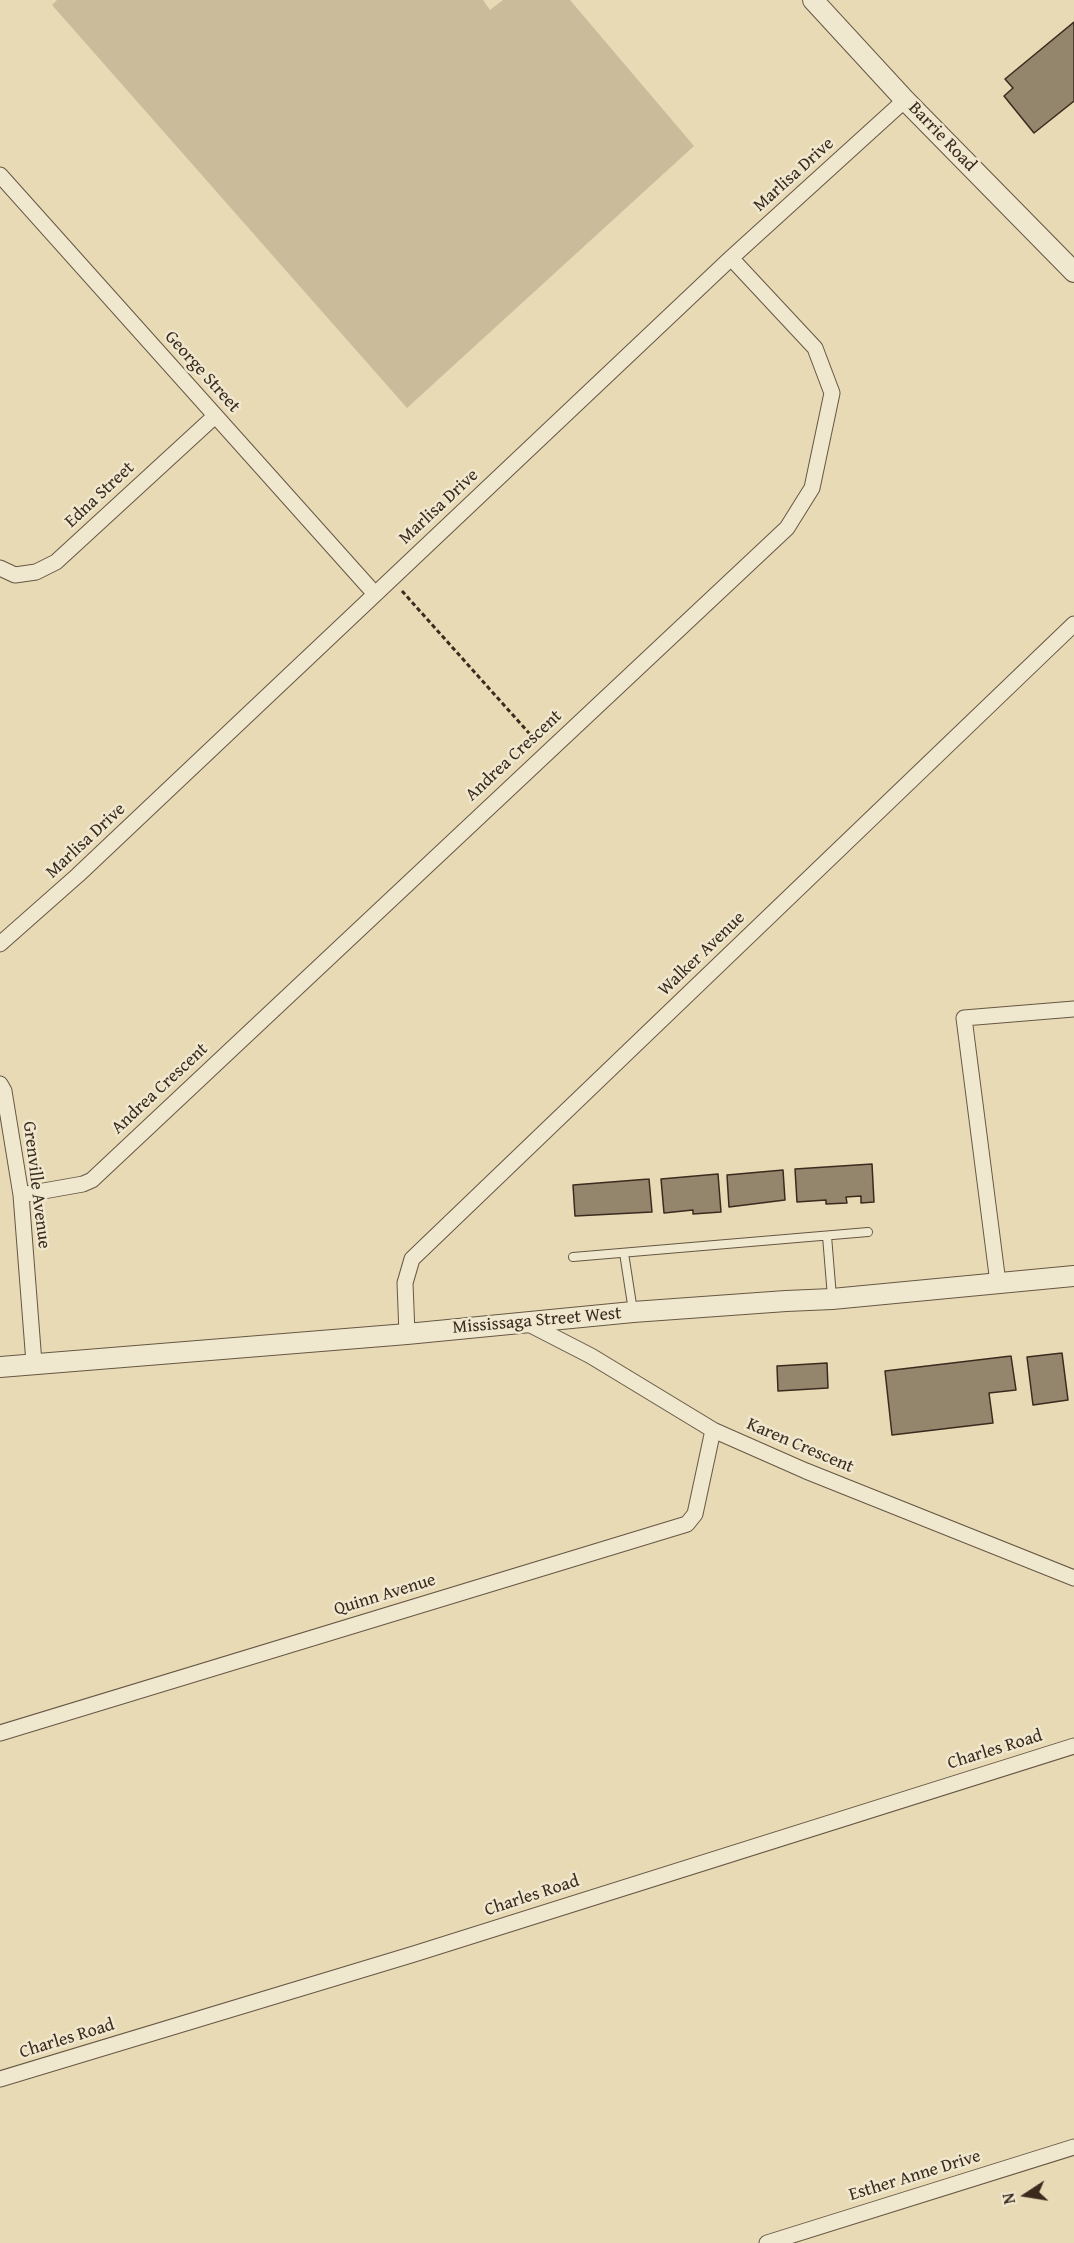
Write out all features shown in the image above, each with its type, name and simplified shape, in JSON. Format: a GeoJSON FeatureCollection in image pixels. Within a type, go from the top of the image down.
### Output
{"type":"FeatureCollection","features":[{"type":"Feature","properties":{"kind":"street","name":"Barrie Road"},"geometry":{"type":"LineString","coordinates":[[813,0],[905,100],[1074,272]]}},
{"type":"Feature","properties":{"kind":"street","name":"Marlisa Drive"},"geometry":{"type":"LineString","coordinates":[[0,944],[78,875],[731,258],[905,100]]}},
{"type":"Feature","properties":{"kind":"street","name":"George Street"},"geometry":{"type":"LineString","coordinates":[[0,175],[375,594]]}},
{"type":"Feature","properties":{"kind":"street","name":"Andrea Crescent"},"geometry":{"type":"LineString","coordinates":[[21,1195],[83,1184],[92,1180],[787,528],[812,488],[832,393],[815,348],[731,258]]}},
{"type":"Feature","properties":{"kind":"street","name":"Edna Street"},"geometry":{"type":"LineString","coordinates":[[0,568],[15,575],[36,572],[56,562],[215,416]]}},
{"type":"Feature","properties":{"kind":"street","name":"Walker Avenue"},"geometry":{"type":"LineString","coordinates":[[407,1334],[405,1283],[412,1259],[1074,624]]}},
{"type":"Feature","properties":{"kind":"street"},"geometry":{"type":"LineString","coordinates":[[998,1283],[964,1018],[1074,1009]]}},
{"type":"Feature","properties":{"kind":"street","name":"Grenville Avenue"},"geometry":{"type":"LineString","coordinates":[[0,1083],[4,1091],[21,1195],[34,1363]]}},
{"type":"Feature","properties":{"kind":"street","name":"Mississaga Street West"},"geometry":{"type":"LineString","coordinates":[[0,1367],[407,1334],[633,1312],[832,1299],[1074,1276]]}},
{"type":"Feature","properties":{"kind":"street","name":"Karen Crescent"},"geometry":{"type":"LineString","coordinates":[[524,1322],[591,1356],[713,1430],[806,1471],[1074,1578]]}},
{"type":"Feature","properties":{"kind":"street","name":"Quinn Avenue"},"geometry":{"type":"LineString","coordinates":[[0,1733],[687,1524],[695,1514],[713,1430]]}},
{"type":"Feature","properties":{"kind":"street","name":"Charles Road"},"geometry":{"type":"LineString","coordinates":[[0,2079],[414,1954],[1074,1746]]}},
{"type":"Feature","properties":{"kind":"street","name":"Esther Anne Drive"},"geometry":{"type":"LineString","coordinates":[[767,2243],[1074,2147]]}},
{"type":"Feature","properties":{"kind":"lane"},"geometry":{"type":"LineString","coordinates":[[573,1257],[868,1232]]}},
{"type":"Feature","properties":{"kind":"lane"},"geometry":{"type":"LineString","coordinates":[[827,1236],[832,1299]]}},
{"type":"Feature","properties":{"kind":"lane"},"geometry":{"type":"LineString","coordinates":[[624,1253],[633,1312]]}},
{"type":"Feature","properties":{"kind":"path"},"geometry":{"type":"LineString","coordinates":[[391,579],[546,753]]}},
{"type":"Feature","properties":{"kind":"shaded area"},"geometry":{"type":"Polygon","coordinates":[[[57,0],[483,0],[490,10],[503,0],[570,0],[694,146],[407,408],[52,5],[57,0]]]}},
{"type":"Feature","properties":{"kind":"building"},"geometry":{"type":"Polygon","coordinates":[[[1074,22],[1074,101],[1034,133],[1004,96],[1013,88],[1005,79],[1074,22]]]}},
{"type":"Feature","properties":{"kind":"building"},"geometry":{"type":"Polygon","coordinates":[[[872,1164],[874,1202],[861,1203],[861,1196],[846,1197],[847,1203],[826,1204],[826,1200],[797,1202],[795,1169],[872,1164]]]}},
{"type":"Feature","properties":{"kind":"building"},"geometry":{"type":"Polygon","coordinates":[[[783,1170],[785,1200],[729,1207],[727,1175],[783,1170]]]}},
{"type":"Feature","properties":{"kind":"building"},"geometry":{"type":"Polygon","coordinates":[[[718,1174],[721,1212],[693,1214],[693,1210],[664,1213],[661,1179],[718,1174]]]}},
{"type":"Feature","properties":{"kind":"building"},"geometry":{"type":"Polygon","coordinates":[[[649,1179],[652,1212],[575,1216],[573,1185],[649,1179]]]}},
{"type":"Feature","properties":{"kind":"building"},"geometry":{"type":"Polygon","coordinates":[[[1062,1353],[1068,1400],[1033,1405],[1027,1357],[1062,1353]]]}},
{"type":"Feature","properties":{"kind":"building"},"geometry":{"type":"Polygon","coordinates":[[[1011,1356],[1016,1390],[989,1393],[993,1423],[892,1435],[885,1371],[1011,1356]]]}},
{"type":"Feature","properties":{"kind":"building"},"geometry":{"type":"Polygon","coordinates":[[[827,1363],[828,1388],[778,1391],[777,1366],[827,1363]]]}}]}
